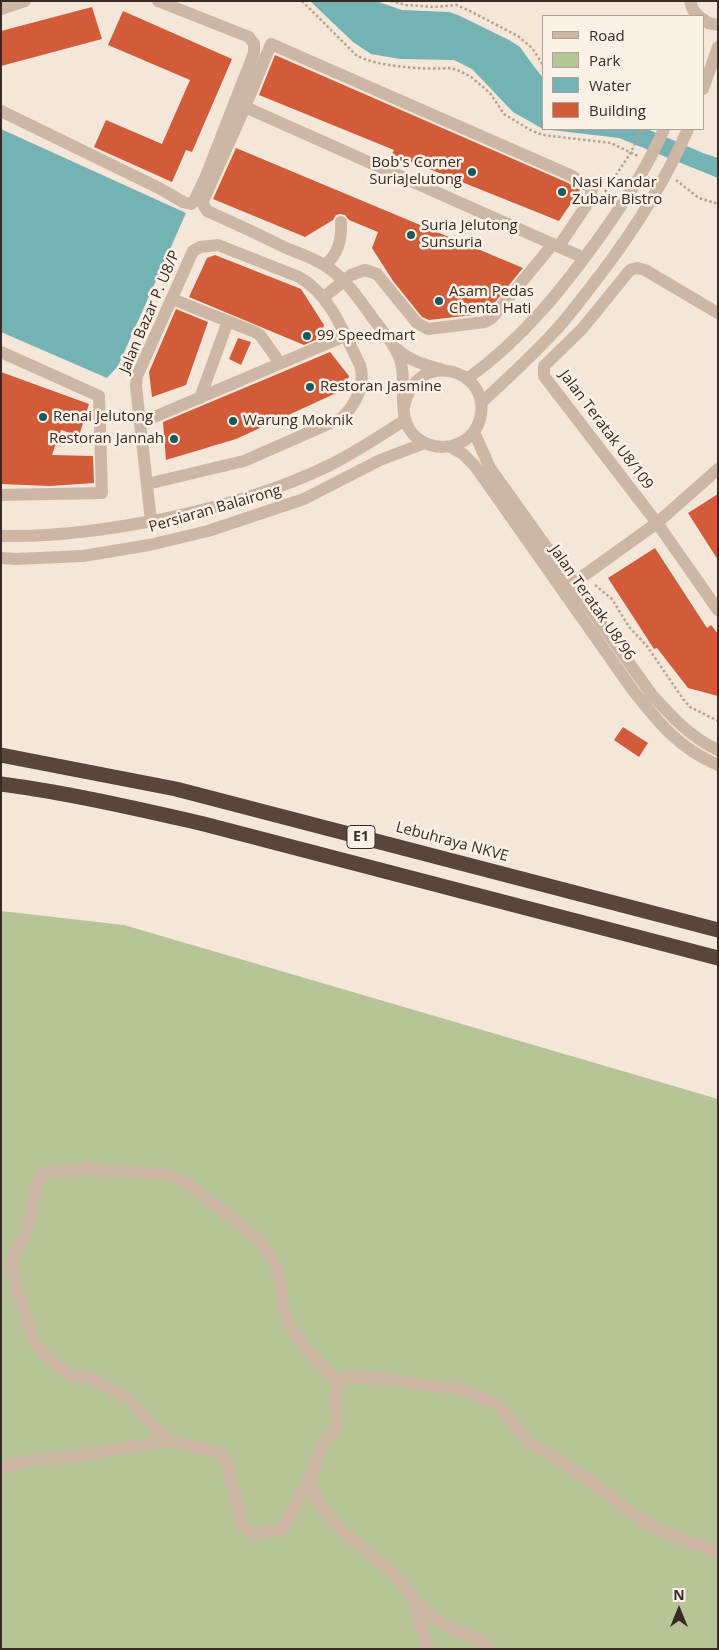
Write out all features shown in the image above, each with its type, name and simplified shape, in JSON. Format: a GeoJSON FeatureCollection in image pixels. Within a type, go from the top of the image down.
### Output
{"type":"FeatureCollection","features":[{"type":"Feature","properties":{"kind":"highway","name":"Lebuhraya NKVE"},"geometry":{"type":"LineString","coordinates":[[1,755],[176,788],[718,930]]}},
{"type":"Feature","properties":{"kind":"highway","name":"E1"},"geometry":{"type":"LineString","coordinates":[[1,784],[124,805],[200,823],[718,958]]}},
{"type":"Feature","properties":{"kind":"street"},"geometry":{"type":"LineString","coordinates":[[1,8],[25,1]]}},
{"type":"Feature","properties":{"kind":"street"},"geometry":{"type":"LineString","coordinates":[[1,112],[159,188],[183,202],[191,204],[194,202],[254,53],[254,44],[249,37],[158,1]]}},
{"type":"Feature","properties":{"kind":"street"},"geometry":{"type":"LineString","coordinates":[[690,1],[693,10],[698,15]]}},
{"type":"Feature","properties":{"kind":"street"},"geometry":{"type":"LineString","coordinates":[[704,20],[708,23],[718,25]]}},
{"type":"Feature","properties":{"kind":"street"},"geometry":{"type":"LineString","coordinates":[[147,484],[244,461],[342,418],[350,410],[356,400],[363,374],[324,298],[344,281],[351,275],[365,270],[377,274],[417,322],[428,329],[485,322],[492,318],[556,245],[590,200],[592,188],[570,175],[271,44],[203,201],[204,206],[207,211],[325,265],[344,281],[352,289],[401,361],[404,413],[409,429],[425,443],[442,448],[451,447],[468,439],[479,424],[482,404],[479,394],[467,379],[457,373],[418,363],[406,357],[391,344]]}},
{"type":"Feature","properties":{"kind":"street"},"geometry":{"type":"LineString","coordinates":[[704,86],[718,48]]}},
{"type":"Feature","properties":{"kind":"street"},"geometry":{"type":"LineString","coordinates":[[245,107],[584,258]]}},
{"type":"Feature","properties":{"kind":"street"},"geometry":{"type":"LineString","coordinates":[[467,379],[493,360],[537,316],[584,258],[632,190],[656,148],[664,130]]}},
{"type":"Feature","properties":{"kind":"street"},"geometry":{"type":"LineString","coordinates":[[482,404],[555,330],[627,240],[653,200],[688,130]]}},
{"type":"Feature","properties":{"kind":"street"},"geometry":{"type":"LineString","coordinates":[[325,265],[335,255],[342,230],[341,222]]}},
{"type":"Feature","properties":{"kind":"street","name":"Jalan Bazar P. U8/P"},"geometry":{"type":"LineString","coordinates":[[151,521],[136,386],[137,376],[194,251],[209,245],[226,248],[299,277],[310,283],[324,298]]}},
{"type":"Feature","properties":{"kind":"street","name":"Jalan Teratak U8/109"},"geometry":{"type":"LineString","coordinates":[[718,313],[645,270],[637,268],[630,270],[582,329],[544,366],[544,376],[657,524],[718,610]]}},
{"type":"Feature","properties":{"kind":"street"},"geometry":{"type":"LineString","coordinates":[[172,299],[255,332],[260,335],[280,363]]}},
{"type":"Feature","properties":{"kind":"street"},"geometry":{"type":"LineString","coordinates":[[200,398],[228,321]]}},
{"type":"Feature","properties":{"kind":"street"},"geometry":{"type":"LineString","coordinates":[[140,423],[345,336]]}},
{"type":"Feature","properties":{"kind":"street"},"geometry":{"type":"LineString","coordinates":[[1,352],[99,396],[102,493],[1,495]]}},
{"type":"Feature","properties":{"kind":"street"},"geometry":{"type":"LineString","coordinates":[[404,413],[406,395],[412,385],[421,376],[445,370]]}},
{"type":"Feature","properties":{"kind":"street","name":"Persiaran Balairong"},"geometry":{"type":"LineString","coordinates":[[1,536],[76,533],[151,521],[214,508],[274,489],[330,465],[404,413]]}},
{"type":"Feature","properties":{"kind":"street","name":"Jalan Teratak U8/96"},"geometry":{"type":"LineString","coordinates":[[474,432],[490,468],[632,689],[659,724],[677,741],[704,759],[718,765]]}},
{"type":"Feature","properties":{"kind":"street","name":"Persiaran Balairong"},"geometry":{"type":"LineString","coordinates":[[1,558],[24,559],[83,556],[149,545],[208,531],[304,500],[380,460],[425,443]]}},
{"type":"Feature","properties":{"kind":"street","name":"Jalan Teratak U8/96"},"geometry":{"type":"LineString","coordinates":[[451,447],[463,454],[475,466],[652,695],[686,729],[718,750]]}},
{"type":"Feature","properties":{"kind":"street"},"geometry":{"type":"LineString","coordinates":[[568,587],[657,524],[718,469]]}},
{"type":"Feature","properties":{"kind":"street"},"geometry":{"type":"LineString","coordinates":[[1,1468],[29,1461],[82,1456],[168,1441],[221,1453],[226,1462],[233,1486],[241,1524],[253,1534],[282,1529],[310,1478],[322,1444],[335,1431],[338,1422],[335,1407],[337,1381],[307,1350],[289,1325],[283,1310],[281,1286],[276,1266],[256,1237],[184,1181],[166,1174],[102,1171],[89,1168],[51,1172],[42,1174],[36,1184],[30,1220],[24,1238],[10,1260],[11,1269],[33,1339],[45,1355],[71,1375],[90,1378],[128,1398],[168,1441]]}},
{"type":"Feature","properties":{"kind":"street"},"geometry":{"type":"LineString","coordinates":[[337,1381],[347,1377],[387,1379],[463,1390],[497,1404],[530,1444],[552,1455],[604,1491],[630,1512],[670,1535],[718,1552]]}},
{"type":"Feature","properties":{"kind":"street"},"geometry":{"type":"LineString","coordinates":[[310,1478],[313,1492],[329,1516],[401,1582],[420,1606],[441,1623],[477,1637],[491,1649]]}},
{"type":"Feature","properties":{"kind":"street"},"geometry":{"type":"LineString","coordinates":[[408,1591],[426,1639],[427,1649]]}},
{"type":"Feature","properties":{"kind":"path"},"geometry":{"type":"LineString","coordinates":[[302,1],[356,55],[364,59],[387,64],[450,68],[460,71],[471,77],[490,93],[504,114],[532,131],[543,135],[611,143],[645,160]]}},
{"type":"Feature","properties":{"kind":"path"},"geometry":{"type":"LineString","coordinates":[[391,1],[406,5],[434,7],[456,5],[470,10],[518,36],[532,48],[542,63]]}},
{"type":"Feature","properties":{"kind":"path"},"geometry":{"type":"LineString","coordinates":[[634,146],[642,130]]}},
{"type":"Feature","properties":{"kind":"path"},"geometry":{"type":"LineString","coordinates":[[673,177],[699,198],[718,204]]}},
{"type":"Feature","properties":{"kind":"path"},"geometry":{"type":"LineString","coordinates":[[595,585],[612,599],[629,627],[647,646],[690,707],[718,721]]}},
{"type":"Feature","properties":{"kind":"green space"},"geometry":{"type":"Polygon","coordinates":[[[1,911],[124,925],[718,1099],[718,1649],[1,1649],[1,911]]]}},
{"type":"Feature","properties":{"kind":"water"},"geometry":{"type":"Polygon","coordinates":[[[310,1],[376,1],[402,10],[449,12],[458,15],[520,47],[542,77],[542,128],[513,112],[472,69],[454,60],[400,59],[371,54],[353,42],[310,1]]]}},
{"type":"Feature","properties":{"kind":"water"},"geometry":{"type":"Polygon","coordinates":[[[1,129],[186,213],[118,366],[107,378],[1,332],[1,129]]]}},
{"type":"Feature","properties":{"kind":"water"},"geometry":{"type":"Polygon","coordinates":[[[551,130],[649,130],[718,158],[718,178],[619,138],[551,130]]]}},
{"type":"Feature","properties":{"kind":"building"},"geometry":{"type":"Polygon","coordinates":[[[92,7],[102,39],[1,66],[1,31],[92,7]]]}},
{"type":"Feature","properties":{"kind":"building"},"geometry":{"type":"Polygon","coordinates":[[[123,11],[232,59],[192,152],[186,150],[172,182],[94,147],[106,120],[162,144],[190,80],[108,45],[123,11]]]}},
{"type":"Feature","properties":{"kind":"building"},"geometry":{"type":"Polygon","coordinates":[[[275,55],[566,182],[580,190],[559,221],[392,154],[394,150],[259,95],[275,55]]]}},
{"type":"Feature","properties":{"kind":"building","name":"Suria Jelutong Sunsuria"},"geometry":{"type":"Polygon","coordinates":[[[236,148],[523,268],[487,312],[429,320],[422,317],[393,281],[372,248],[378,232],[349,220],[345,215],[340,214],[305,237],[213,199],[236,148]]]}},
{"type":"Feature","properties":{"kind":"building"},"geometry":{"type":"Polygon","coordinates":[[[215,255],[301,289],[324,325],[320,338],[304,345],[189,297],[207,258],[215,255]]]}},
{"type":"Feature","properties":{"kind":"building"},"geometry":{"type":"Polygon","coordinates":[[[176,309],[208,322],[186,385],[152,397],[149,372],[176,309]]]}},
{"type":"Feature","properties":{"kind":"building"},"geometry":{"type":"Polygon","coordinates":[[[238,338],[251,342],[241,365],[229,359],[238,338]]]}},
{"type":"Feature","properties":{"kind":"building"},"geometry":{"type":"Polygon","coordinates":[[[330,352],[349,376],[345,389],[236,439],[166,460],[163,422],[330,352]]]}},
{"type":"Feature","properties":{"kind":"building","name":"Renai Jelutong"},"geometry":{"type":"Polygon","coordinates":[[[1,372],[89,404],[79,436],[61,430],[52,455],[93,456],[94,483],[50,486],[1,484],[1,372]]]}},
{"type":"Feature","properties":{"kind":"building"},"geometry":{"type":"Polygon","coordinates":[[[718,494],[718,560],[688,513],[718,494]]]}},
{"type":"Feature","properties":{"kind":"building"},"geometry":{"type":"Polygon","coordinates":[[[655,548],[707,628],[711,625],[718,634],[718,696],[688,688],[657,648],[654,649],[608,578],[655,548]]]}},
{"type":"Feature","properties":{"kind":"building"},"geometry":{"type":"Polygon","coordinates":[[[623,727],[648,743],[639,757],[614,740],[623,727]]]}},
{"type":"Feature","properties":{"kind":"place","name":"Bob's Corner SuriaJelutong"},"geometry":{"type":"Point","coordinates":[472,172]}},
{"type":"Feature","properties":{"kind":"place","name":"Nasi Kandar Zubair Bistro"},"geometry":{"type":"Point","coordinates":[562,192]}},
{"type":"Feature","properties":{"kind":"place","name":"Suria Jelutong Sunsuria"},"geometry":{"type":"Point","coordinates":[411,235]}},
{"type":"Feature","properties":{"kind":"place","name":"Asam Pedas Chenta Hati"},"geometry":{"type":"Point","coordinates":[439,301]}},
{"type":"Feature","properties":{"kind":"place","name":"99 Speedmart"},"geometry":{"type":"Point","coordinates":[307,336]}},
{"type":"Feature","properties":{"kind":"place","name":"Restoran Jasmine"},"geometry":{"type":"Point","coordinates":[310,387]}},
{"type":"Feature","properties":{"kind":"place","name":"Renai Jelutong"},"geometry":{"type":"Point","coordinates":[43,417]}},
{"type":"Feature","properties":{"kind":"place","name":"Warung Moknik"},"geometry":{"type":"Point","coordinates":[233,421]}},
{"type":"Feature","properties":{"kind":"place","name":"Restoran Jannah"},"geometry":{"type":"Point","coordinates":[174,439]}}]}
